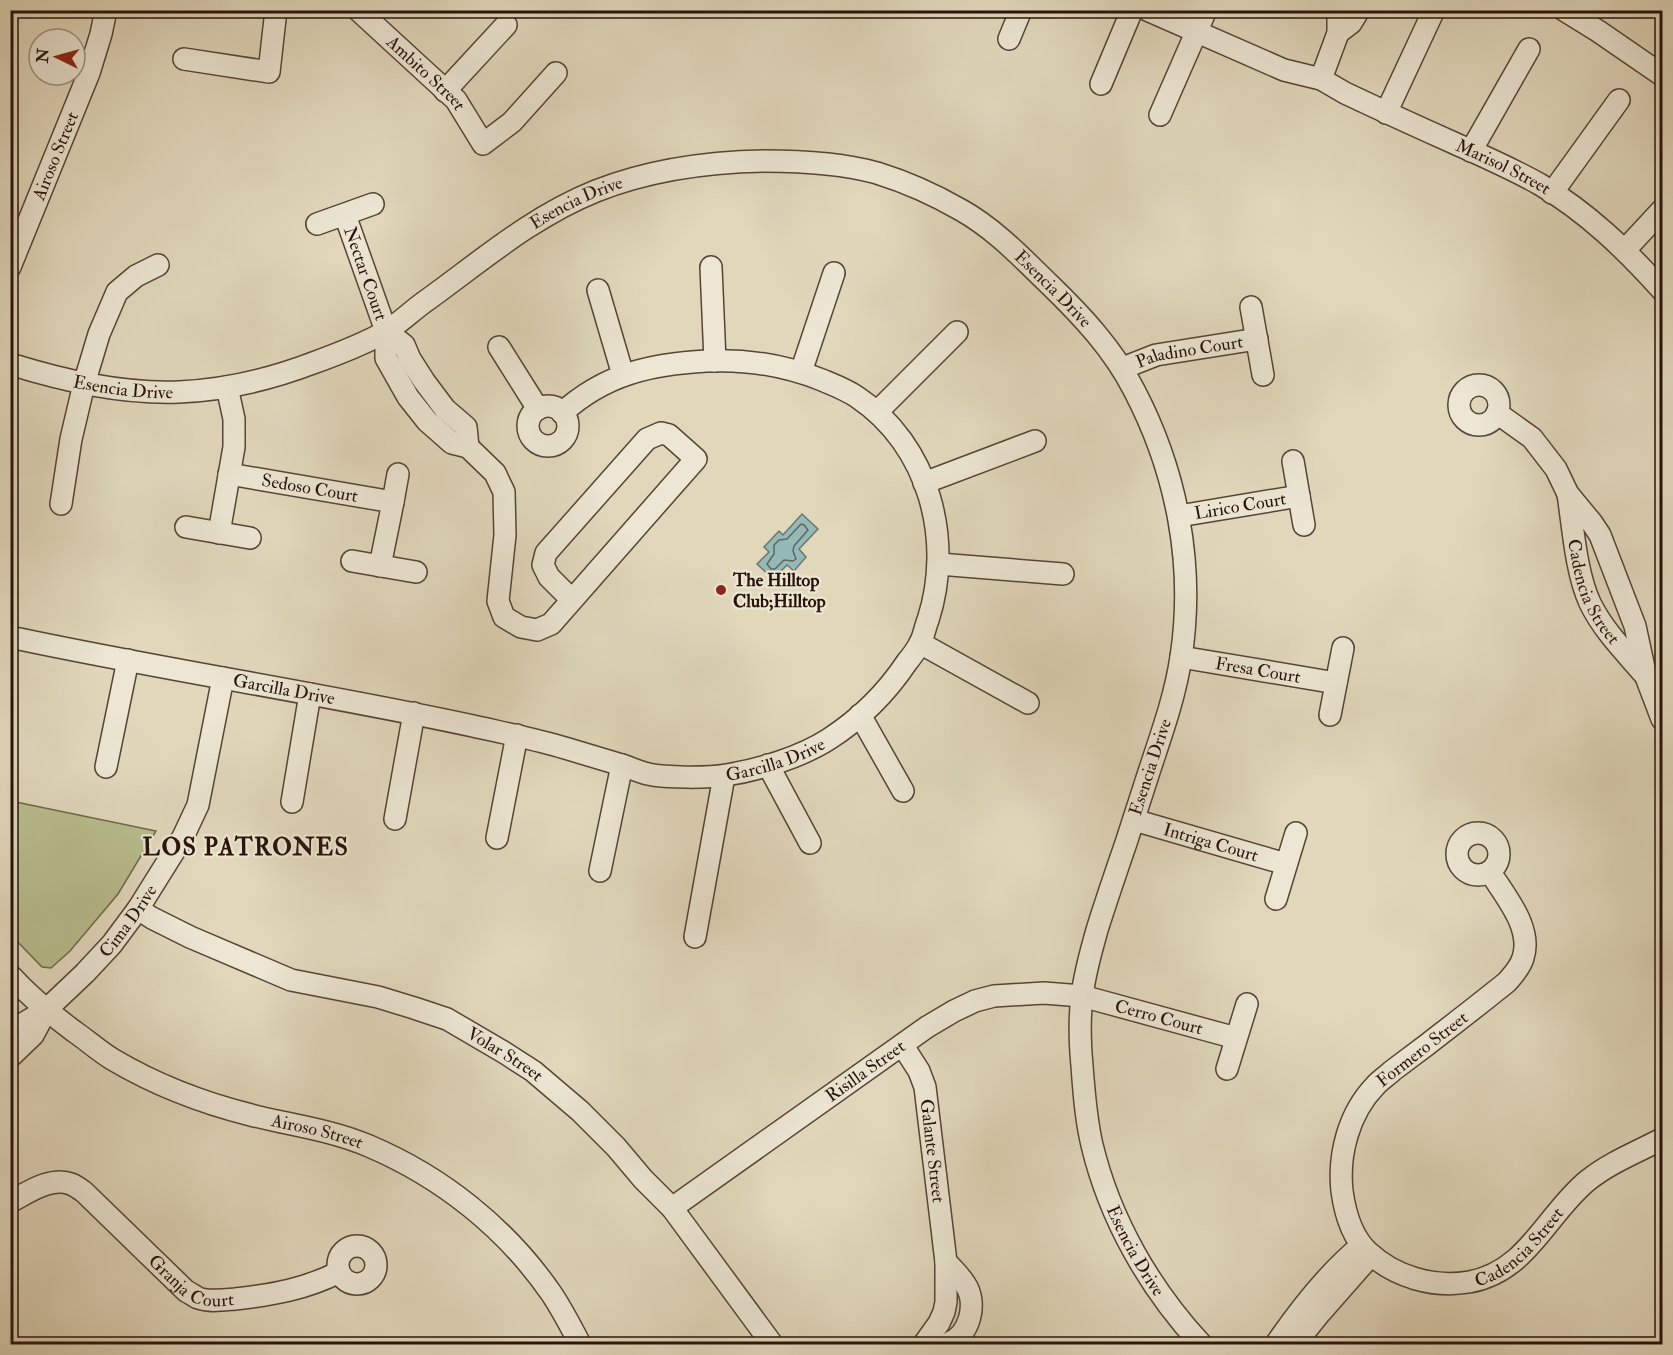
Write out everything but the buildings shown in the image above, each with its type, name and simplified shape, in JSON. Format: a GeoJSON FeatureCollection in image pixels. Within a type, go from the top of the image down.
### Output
{"type":"FeatureCollection","features":[{"type":"Feature","properties":{"kind":"street","name":"Airoso Street"},"geometry":{"type":"LineString","coordinates":[[10,267],[89,73],[106,10]]}},
{"type":"Feature","properties":{"kind":"street"},"geometry":{"type":"LineString","coordinates":[[184,59],[268,72],[276,10]]}},
{"type":"Feature","properties":{"kind":"street"},"geometry":{"type":"LineString","coordinates":[[1009,39],[1021,10]]}},
{"type":"Feature","properties":{"kind":"street"},"geometry":{"type":"LineString","coordinates":[[1101,84],[1132,10]]}},
{"type":"Feature","properties":{"kind":"street","name":"Marisol Street"},"geometry":{"type":"LineString","coordinates":[[1147,10],[1284,70],[1321,79],[1345,93],[1502,164],[1552,193],[1604,230],[1662,290]]}},
{"type":"Feature","properties":{"kind":"street"},"geometry":{"type":"LineString","coordinates":[[1160,115],[1206,10]]}},
{"type":"Feature","properties":{"kind":"street"},"geometry":{"type":"LineString","coordinates":[[1321,79],[1338,33],[1338,10]]}},
{"type":"Feature","properties":{"kind":"street"},"geometry":{"type":"LineString","coordinates":[[1338,33],[1351,23],[1359,10]]}},
{"type":"Feature","properties":{"kind":"street"},"geometry":{"type":"LineString","coordinates":[[1386,112],[1434,10]]}},
{"type":"Feature","properties":{"kind":"street"},"geometry":{"type":"LineString","coordinates":[[1564,10],[1662,75]]}},
{"type":"Feature","properties":{"kind":"street","name":"Ambito Street"},"geometry":{"type":"LineString","coordinates":[[359,11],[456,100],[483,144],[512,122],[556,74]]}},
{"type":"Feature","properties":{"kind":"street"},"geometry":{"type":"LineString","coordinates":[[445,91],[506,25]]}},
{"type":"Feature","properties":{"kind":"street"},"geometry":{"type":"LineString","coordinates":[[1471,151],[1529,49]]}},
{"type":"Feature","properties":{"kind":"street"},"geometry":{"type":"LineString","coordinates":[[1552,193],[1619,100]]}},
{"type":"Feature","properties":{"kind":"street","name":"Esencia Drive"},"geometry":{"type":"LineString","coordinates":[[10,364],[84,384],[135,390],[178,392],[227,387],[264,379],[339,354],[386,331],[521,230],[562,206],[599,189],[674,169],[724,161],[792,161],[852,167],[904,183],[963,211],[985,225],[1066,301],[1100,337],[1123,368],[1151,423],[1172,481],[1179,516],[1185,568],[1186,604],[1181,657],[1162,734],[1091,951],[1082,996],[1081,1052],[1091,1142],[1120,1225],[1150,1279],[1172,1310],[1201,1344]]}},
{"type":"Feature","properties":{"kind":"street","name":"Nectar Court"},"geometry":{"type":"LineString","coordinates":[[317,224],[373,204]]}},
{"type":"Feature","properties":{"kind":"street"},"geometry":{"type":"LineString","coordinates":[[1625,250],[1662,210]]}},
{"type":"Feature","properties":{"kind":"street","name":"Nectar Court"},"geometry":{"type":"LineString","coordinates":[[345,215],[386,331]]}},
{"type":"Feature","properties":{"kind":"street"},"geometry":{"type":"LineString","coordinates":[[61,504],[71,439],[99,334],[117,292],[136,276],[158,265]]}},
{"type":"Feature","properties":{"kind":"street"},"geometry":{"type":"LineString","coordinates":[[711,267],[715,361]]}},
{"type":"Feature","properties":{"kind":"street"},"geometry":{"type":"LineString","coordinates":[[801,372],[834,273]]}},
{"type":"Feature","properties":{"kind":"street"},"geometry":{"type":"LineString","coordinates":[[598,290],[623,375]]}},
{"type":"Feature","properties":{"kind":"street","name":"Paladino Court"},"geometry":{"type":"LineString","coordinates":[[1251,308],[1263,375]]}},
{"type":"Feature","properties":{"kind":"street"},"geometry":{"type":"LineString","coordinates":[[386,331],[404,345],[419,374],[445,409],[466,427],[468,447],[495,472],[504,492],[505,536],[498,601],[504,617],[521,627],[537,630],[551,624],[696,459],[669,435],[661,433],[647,439],[546,553],[543,566],[549,577],[572,600]]}},
{"type":"Feature","properties":{"kind":"street"},"geometry":{"type":"LineString","coordinates":[[877,412],[957,332]]}},
{"type":"Feature","properties":{"kind":"street","name":"Paladino Court"},"geometry":{"type":"LineString","coordinates":[[1123,368],[1156,355],[1257,339]]}},
{"type":"Feature","properties":{"kind":"street"},"geometry":{"type":"LineString","coordinates":[[499,347],[538,409]]}},
{"type":"Feature","properties":{"kind":"street","name":"Garcilla Drive"},"geometry":{"type":"LineString","coordinates":[[10,637],[414,713],[517,735],[649,774],[690,777],[724,776],[768,765],[795,755],[829,739],[893,683],[920,643],[933,603],[939,564],[939,540],[931,502],[913,457],[897,434],[877,412],[854,395],[801,372],[772,364],[715,361],[650,367],[623,375],[600,384],[562,412]]}},
{"type":"Feature","properties":{"kind":"street"},"geometry":{"type":"LineString","coordinates":[[219,533],[234,447],[234,419],[227,387]]}},
{"type":"Feature","properties":{"kind":"street"},"geometry":{"type":"LineString","coordinates":[[550,406],[562,412],[567,420],[566,434],[558,444],[544,446],[533,440],[528,432],[529,419],[538,409],[550,406]]}},
{"type":"Feature","properties":{"kind":"street","name":"Cadencia Street"},"geometry":{"type":"LineString","coordinates":[[1497,413],[1532,438],[1556,468],[1568,494],[1600,535],[1635,626],[1646,677],[1662,719]]}},
{"type":"Feature","properties":{"kind":"street"},"geometry":{"type":"LineString","coordinates":[[924,483],[1035,441]]}},
{"type":"Feature","properties":{"kind":"street","name":"Lirico Court"},"geometry":{"type":"LineString","coordinates":[[1293,461],[1304,525]]}},
{"type":"Feature","properties":{"kind":"street","name":"Sedoso Court"},"geometry":{"type":"LineString","coordinates":[[229,474],[393,502]]}},
{"type":"Feature","properties":{"kind":"street"},"geometry":{"type":"LineString","coordinates":[[380,566],[398,474]]}},
{"type":"Feature","properties":{"kind":"street","name":"Cadencia Street"},"geometry":{"type":"LineString","coordinates":[[1568,494],[1578,564],[1590,602],[1606,630],[1646,677]]}},
{"type":"Feature","properties":{"kind":"street","name":"Lirico Court"},"geometry":{"type":"LineString","coordinates":[[1179,516],[1299,496]]}},
{"type":"Feature","properties":{"kind":"street"},"geometry":{"type":"LineString","coordinates":[[186,527],[250,538]]}},
{"type":"Feature","properties":{"kind":"street"},"geometry":{"type":"LineString","coordinates":[[352,561],[416,572]]}},
{"type":"Feature","properties":{"kind":"street"},"geometry":{"type":"LineString","coordinates":[[939,564],[1064,574]]}},
{"type":"Feature","properties":{"kind":"street"},"geometry":{"type":"LineString","coordinates":[[920,643],[1028,703]]}},
{"type":"Feature","properties":{"kind":"street"},"geometry":{"type":"LineString","coordinates":[[1330,715],[1343,648]]}},
{"type":"Feature","properties":{"kind":"street","name":"Fresa Court"},"geometry":{"type":"LineString","coordinates":[[1181,657],[1336,683]]}},
{"type":"Feature","properties":{"kind":"street"},"geometry":{"type":"LineString","coordinates":[[106,767],[128,660]]}},
{"type":"Feature","properties":{"kind":"street","name":"Cima Drive"},"geometry":{"type":"LineString","coordinates":[[46,1010],[112,944],[138,909],[183,837],[198,805],[223,678]]}},
{"type":"Feature","properties":{"kind":"street"},"geometry":{"type":"LineString","coordinates":[[292,802],[310,693]]}},
{"type":"Feature","properties":{"kind":"street"},"geometry":{"type":"LineString","coordinates":[[395,819],[414,713]]}},
{"type":"Feature","properties":{"kind":"street"},"geometry":{"type":"LineString","coordinates":[[860,714],[903,791]]}},
{"type":"Feature","properties":{"kind":"street"},"geometry":{"type":"LineString","coordinates":[[497,838],[517,735]]}},
{"type":"Feature","properties":{"kind":"street"},"geometry":{"type":"LineString","coordinates":[[600,871],[622,765]]}},
{"type":"Feature","properties":{"kind":"street"},"geometry":{"type":"LineString","coordinates":[[768,765],[810,843]]}},
{"type":"Feature","properties":{"kind":"street"},"geometry":{"type":"LineString","coordinates":[[695,938],[724,776]]}},
{"type":"Feature","properties":{"kind":"street","name":"Intriga Court"},"geometry":{"type":"LineString","coordinates":[[1134,820],[1286,864]]}},
{"type":"Feature","properties":{"kind":"street"},"geometry":{"type":"LineString","coordinates":[[1276,899],[1296,832]]}},
{"type":"Feature","properties":{"kind":"street","name":"Formero Street"},"geometry":{"type":"LineString","coordinates":[[1366,1250],[1357,1239],[1344,1205],[1341,1183],[1342,1158],[1354,1116],[1375,1085],[1507,982],[1524,957],[1525,946],[1519,918],[1490,872]]}},
{"type":"Feature","properties":{"kind":"street","name":"Volar Street"},"geometry":{"type":"LineString","coordinates":[[138,909],[190,937],[291,980],[378,998],[447,1020],[476,1035],[533,1071],[580,1111],[672,1208],[772,1344]]}},
{"type":"Feature","properties":{"kind":"street","name":"Airoso Street"},"geometry":{"type":"LineString","coordinates":[[10,975],[46,1010],[111,1058],[148,1078],[183,1094],[249,1115],[368,1145],[437,1183],[495,1227],[522,1255],[552,1294],[580,1344]]}},
{"type":"Feature","properties":{"kind":"street","name":"Risilla Street"},"geometry":{"type":"LineString","coordinates":[[672,1208],[927,1027],[954,1011],[975,1001],[994,996],[1044,993],[1082,996]]}},
{"type":"Feature","properties":{"kind":"street","name":"Cerro Court"},"geometry":{"type":"LineString","coordinates":[[1082,996],[1236,1038]]}},
{"type":"Feature","properties":{"kind":"street"},"geometry":{"type":"LineString","coordinates":[[1227,1069],[1247,1004]]}},
{"type":"Feature","properties":{"kind":"street"},"geometry":{"type":"LineString","coordinates":[[10,1036],[24,1023],[46,1010]]}},
{"type":"Feature","properties":{"kind":"street"},"geometry":{"type":"LineString","coordinates":[[10,1057],[33,1035],[46,1010]]}},
{"type":"Feature","properties":{"kind":"street","name":"Galante Street"},"geometry":{"type":"LineString","coordinates":[[903,1046],[919,1071],[924,1087],[946,1262],[944,1312],[924,1344]]}},
{"type":"Feature","properties":{"kind":"street","name":"Cadencia Street"},"geometry":{"type":"LineString","coordinates":[[1366,1250],[1387,1266],[1417,1280],[1451,1283],[1469,1282],[1487,1277],[1517,1260],[1569,1198],[1587,1181],[1607,1167],[1662,1139]]}},
{"type":"Feature","properties":{"kind":"street","name":"Granja Court"},"geometry":{"type":"LineString","coordinates":[[10,1202],[34,1189],[53,1183],[69,1183],[84,1192],[186,1291],[198,1298],[224,1300],[292,1291],[339,1272]]}},
{"type":"Feature","properties":{"kind":"street"},"geometry":{"type":"LineString","coordinates":[[1276,1344],[1307,1302],[1351,1254],[1366,1250]]}},
{"type":"Feature","properties":{"kind":"street"},"geometry":{"type":"LineString","coordinates":[[1295,1344],[1366,1250]]}},
{"type":"Feature","properties":{"kind":"street"},"geometry":{"type":"LineString","coordinates":[[946,1262],[965,1283],[969,1291],[971,1309],[968,1324],[963,1332],[952,1343],[947,1344]]}},
{"type":"Feature","properties":{"kind":"green space"},"geometry":{"type":"Polygon","coordinates":[[[11,801],[156,831],[118,894],[70,951],[51,968],[42,967],[11,935],[11,801]]]}},
{"type":"Feature","properties":{"kind":"water"},"geometry":{"type":"Polygon","coordinates":[[[802,514],[818,529],[799,549],[806,557],[794,571],[787,565],[773,579],[757,564],[769,552],[764,547],[779,531],[783,535],[802,514]]]}},
{"type":"Feature","properties":{"kind":"place","name":"The Hilltop Club;Hilltop"},"geometry":{"type":"Point","coordinates":[721,590]}},
{"type":"Feature","properties":{"kind":"district","name":"LOS PATRONES"},"geometry":{"type":"Point","coordinates":[246,847]}}]}
